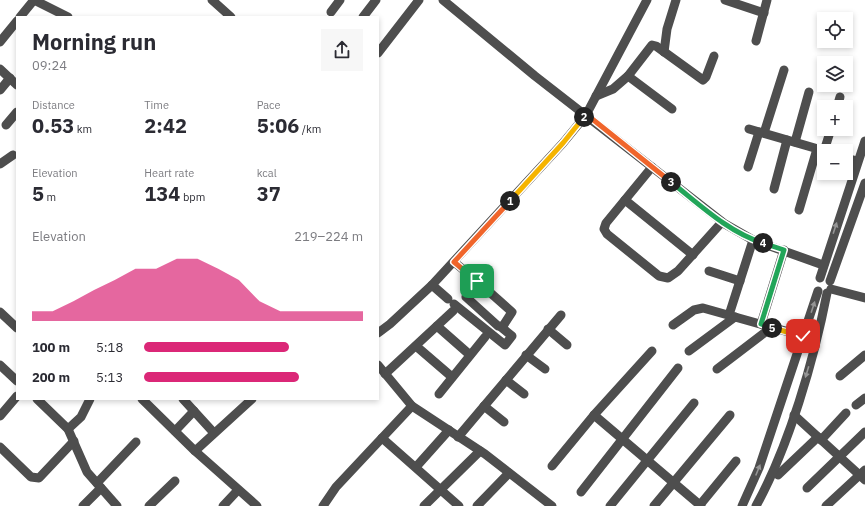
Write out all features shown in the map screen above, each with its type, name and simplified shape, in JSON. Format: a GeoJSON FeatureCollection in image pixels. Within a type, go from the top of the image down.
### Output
{"type":"FeatureCollection","features":[{"type":"Feature","properties":{"kind":"street"},"geometry":{"type":"LineString","coordinates":[[21,16],[34,0],[66,16]]}},
{"type":"Feature","properties":{"kind":"street"},"geometry":{"type":"LineString","coordinates":[[330,12],[340,0]]}},
{"type":"Feature","properties":{"kind":"street"},"geometry":{"type":"LineString","coordinates":[[364,16],[376,0]]}},
{"type":"Feature","properties":{"kind":"street"},"geometry":{"type":"LineString","coordinates":[[379,52],[419,0]]}},
{"type":"Feature","properties":{"kind":"street"},"geometry":{"type":"LineString","coordinates":[[444,0],[535,76],[586,114],[722,222],[753,240],[823,265]]}},
{"type":"Feature","properties":{"kind":"street"},"geometry":{"type":"LineString","coordinates":[[379,332],[432,285],[563,143],[586,114],[647,0]]}},
{"type":"Feature","properties":{"kind":"street"},"geometry":{"type":"LineString","coordinates":[[664,52],[667,28],[676,0]]}},
{"type":"Feature","properties":{"kind":"street"},"geometry":{"type":"LineString","coordinates":[[725,0],[740,2],[764,13]]}},
{"type":"Feature","properties":{"kind":"street"},"geometry":{"type":"LineString","coordinates":[[756,41],[767,0]]}},
{"type":"Feature","properties":{"kind":"street"},"geometry":{"type":"LineString","coordinates":[[218,2],[230,16]]}},
{"type":"Feature","properties":{"kind":"street"},"geometry":{"type":"LineString","coordinates":[[0,42],[16,22]]}},
{"type":"Feature","properties":{"kind":"street"},"geometry":{"type":"LineString","coordinates":[[596,96],[613,88],[628,76],[650,46],[656,46],[702,80],[706,77],[714,56]]}},
{"type":"Feature","properties":{"kind":"street"},"geometry":{"type":"LineString","coordinates":[[0,70],[16,84]]}},
{"type":"Feature","properties":{"kind":"street"},"geometry":{"type":"LineString","coordinates":[[748,167],[784,70]]}},
{"type":"Feature","properties":{"kind":"street"},"geometry":{"type":"LineString","coordinates":[[628,76],[672,109]]}},
{"type":"Feature","properties":{"kind":"street"},"geometry":{"type":"LineString","coordinates":[[0,90],[10,78]]}},
{"type":"Feature","properties":{"kind":"street"},"geometry":{"type":"LineString","coordinates":[[774,189],[809,92]]}},
{"type":"Feature","properties":{"kind":"street"},"geometry":{"type":"LineString","coordinates":[[6,124],[16,113]]}},
{"type":"Feature","properties":{"kind":"street"},"geometry":{"type":"LineString","coordinates":[[749,129],[817,149]]}},
{"type":"Feature","properties":{"kind":"street"},"geometry":{"type":"LineString","coordinates":[[865,141],[857,161],[820,278],[816,284],[826,289],[865,298]]}},
{"type":"Feature","properties":{"kind":"street"},"geometry":{"type":"LineString","coordinates":[[0,164],[13,155]]}},
{"type":"Feature","properties":{"kind":"street"},"geometry":{"type":"LineString","coordinates":[[853,160],[857,161]]}},
{"type":"Feature","properties":{"kind":"street"},"geometry":{"type":"LineString","coordinates":[[799,210],[817,163]]}},
{"type":"Feature","properties":{"kind":"street"},"geometry":{"type":"LineString","coordinates":[[652,167],[606,223],[604,229],[607,234],[659,276],[664,278],[672,276],[678,271],[722,222]]}},
{"type":"Feature","properties":{"kind":"street"},"geometry":{"type":"LineString","coordinates":[[742,506],[759,468],[803,336],[826,289],[865,183]]}},
{"type":"Feature","properties":{"kind":"street"},"geometry":{"type":"LineString","coordinates":[[625,200],[693,255]]}},
{"type":"Feature","properties":{"kind":"street"},"geometry":{"type":"LineString","coordinates":[[689,351],[732,316],[740,281],[753,240]]}},
{"type":"Feature","properties":{"kind":"street"},"geometry":{"type":"LineString","coordinates":[[761,324],[784,250]]}},
{"type":"Feature","properties":{"kind":"street"},"geometry":{"type":"LineString","coordinates":[[454,262],[512,312],[501,327]]}},
{"type":"Feature","properties":{"kind":"street"},"geometry":{"type":"LineString","coordinates":[[709,271],[740,281]]}},
{"type":"Feature","properties":{"kind":"street"},"geometry":{"type":"LineString","coordinates":[[760,504],[794,415],[812,356],[826,289],[826,278],[820,278]]}},
{"type":"Feature","properties":{"kind":"street"},"geometry":{"type":"LineString","coordinates":[[432,285],[452,305],[505,345],[512,336],[466,297],[467,292],[477,281]]}},
{"type":"Feature","properties":{"kind":"street"},"geometry":{"type":"LineString","coordinates":[[385,374],[437,326],[452,305]]}},
{"type":"Feature","properties":{"kind":"street"},"geometry":{"type":"LineString","coordinates":[[673,325],[698,308],[803,336]]}},
{"type":"Feature","properties":{"kind":"street"},"geometry":{"type":"LineString","coordinates":[[0,312],[16,327]]}},
{"type":"Feature","properties":{"kind":"street"},"geometry":{"type":"LineString","coordinates":[[458,437],[561,315]]}},
{"type":"Feature","properties":{"kind":"street"},"geometry":{"type":"LineString","coordinates":[[437,326],[470,355]]}},
{"type":"Feature","properties":{"kind":"street"},"geometry":{"type":"LineString","coordinates":[[717,369],[772,328]]}},
{"type":"Feature","properties":{"kind":"street"},"geometry":{"type":"LineString","coordinates":[[548,329],[567,345]]}},
{"type":"Feature","properties":{"kind":"street"},"geometry":{"type":"LineString","coordinates":[[439,394],[485,337]]}},
{"type":"Feature","properties":{"kind":"street"},"geometry":{"type":"LineString","coordinates":[[416,346],[452,377]]}},
{"type":"Feature","properties":{"kind":"street"},"geometry":{"type":"LineString","coordinates":[[552,466],[594,416],[652,352]]}},
{"type":"Feature","properties":{"kind":"street"},"geometry":{"type":"LineString","coordinates":[[526,355],[545,370]]}},
{"type":"Feature","properties":{"kind":"street"},"geometry":{"type":"LineString","coordinates":[[840,376],[865,355]]}},
{"type":"Feature","properties":{"kind":"street"},"geometry":{"type":"LineString","coordinates":[[0,365],[15,375]]}},
{"type":"Feature","properties":{"kind":"street"},"geometry":{"type":"LineString","coordinates":[[379,366],[412,406],[480,451],[552,506]]}},
{"type":"Feature","properties":{"kind":"street"},"geometry":{"type":"LineString","coordinates":[[581,492],[678,368]]}},
{"type":"Feature","properties":{"kind":"street"},"geometry":{"type":"LineString","coordinates":[[506,380],[524,394]]}},
{"type":"Feature","properties":{"kind":"street"},"geometry":{"type":"LineString","coordinates":[[0,416],[16,397]]}},
{"type":"Feature","properties":{"kind":"street"},"geometry":{"type":"LineString","coordinates":[[856,405],[865,398]]}},
{"type":"Feature","properties":{"kind":"street"},"geometry":{"type":"LineString","coordinates":[[38,400],[68,429],[87,472],[117,506]]}},
{"type":"Feature","properties":{"kind":"street"},"geometry":{"type":"LineString","coordinates":[[68,429],[81,417],[90,400]]}},
{"type":"Feature","properties":{"kind":"street"},"geometry":{"type":"LineString","coordinates":[[143,400],[195,451],[257,506]]}},
{"type":"Feature","properties":{"kind":"street"},"geometry":{"type":"LineString","coordinates":[[184,400],[214,433]]}},
{"type":"Feature","properties":{"kind":"street"},"geometry":{"type":"LineString","coordinates":[[195,451],[251,400]]}},
{"type":"Feature","properties":{"kind":"street"},"geometry":{"type":"LineString","coordinates":[[610,506],[694,404]]}},
{"type":"Feature","properties":{"kind":"street"},"geometry":{"type":"LineString","coordinates":[[322,506],[336,487],[412,406]]}},
{"type":"Feature","properties":{"kind":"street"},"geometry":{"type":"LineString","coordinates":[[484,406],[504,422]]}},
{"type":"Feature","properties":{"kind":"street"},"geometry":{"type":"LineString","coordinates":[[175,432],[194,411]]}},
{"type":"Feature","properties":{"kind":"street"},"geometry":{"type":"LineString","coordinates":[[778,475],[846,413]]}},
{"type":"Feature","properties":{"kind":"street"},"geometry":{"type":"LineString","coordinates":[[654,506],[730,415]]}},
{"type":"Feature","properties":{"kind":"street"},"geometry":{"type":"LineString","coordinates":[[794,415],[839,457],[863,475],[826,506]]}},
{"type":"Feature","properties":{"kind":"street"},"geometry":{"type":"LineString","coordinates":[[594,416],[700,506],[736,461]]}},
{"type":"Feature","properties":{"kind":"street"},"geometry":{"type":"LineString","coordinates":[[416,467],[449,430]]}},
{"type":"Feature","properties":{"kind":"street"},"geometry":{"type":"LineString","coordinates":[[807,488],[865,432]]}},
{"type":"Feature","properties":{"kind":"street"},"geometry":{"type":"LineString","coordinates":[[382,438],[459,506]]}},
{"type":"Feature","properties":{"kind":"street"},"geometry":{"type":"LineString","coordinates":[[0,447],[31,477],[38,478],[74,441]]}},
{"type":"Feature","properties":{"kind":"street"},"geometry":{"type":"LineString","coordinates":[[83,506],[136,442]]}},
{"type":"Feature","properties":{"kind":"street"},"geometry":{"type":"LineString","coordinates":[[424,506],[480,451]]}},
{"type":"Feature","properties":{"kind":"street"},"geometry":{"type":"LineString","coordinates":[[477,506],[509,473]]}},
{"type":"Feature","properties":{"kind":"street"},"geometry":{"type":"LineString","coordinates":[[149,506],[174,481]]}},
{"type":"Feature","properties":{"kind":"street"},"geometry":{"type":"LineString","coordinates":[[223,506],[238,490]]}},
{"type":"Feature","properties":{"kind":"route"},"geometry":{"type":"LineString","coordinates":[[477,281],[454,262],[563,143],[586,114],[737,232],[753,240],[784,250],[761,324],[803,336]]}}]}
